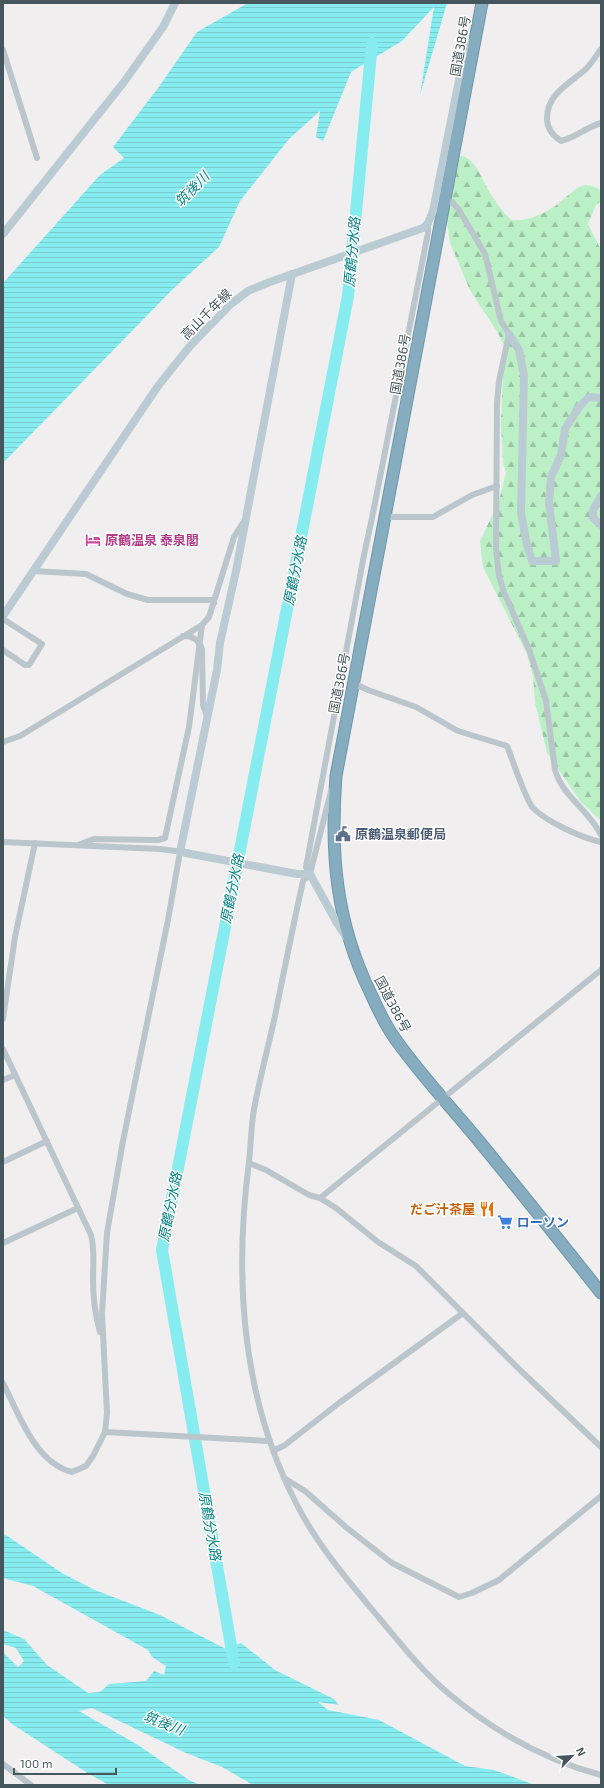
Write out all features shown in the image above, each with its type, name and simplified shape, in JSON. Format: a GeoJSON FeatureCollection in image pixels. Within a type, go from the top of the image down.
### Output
{"type":"FeatureCollection","features":[{"type":"Feature","properties":{"kind":"highway","name":"国道386号"},"geometry":{"type":"LineString","coordinates":[[482,3],[336,776],[333,829],[335,870],[337,888],[349,941],[364,980],[389,1030],[442,1098],[601,1293]]}},
{"type":"Feature","properties":{"kind":"street"},"geometry":{"type":"LineString","coordinates":[[3,234],[133,70],[164,26],[175,3]]}},
{"type":"Feature","properties":{"kind":"street"},"geometry":{"type":"LineString","coordinates":[[349,941],[337,923],[306,867],[364,555],[428,233],[426,226],[434,211],[464,56],[476,36]]}},
{"type":"Feature","properties":{"kind":"street"},"geometry":{"type":"LineString","coordinates":[[601,49],[586,69],[559,91],[547,110],[547,122],[550,129],[555,137],[561,141],[567,140],[583,130],[601,123]]}},
{"type":"Feature","properties":{"kind":"street"},"geometry":{"type":"LineString","coordinates":[[3,50],[37,158]]}},
{"type":"Feature","properties":{"kind":"street"},"geometry":{"type":"LineString","coordinates":[[444,200],[452,202],[459,210],[485,254],[501,320],[519,350],[524,374],[521,513],[527,545],[532,561],[556,561],[550,503],[551,477],[561,455],[565,429],[579,407],[590,398],[601,398]]}},
{"type":"Feature","properties":{"kind":"street","name":"高山千年線"},"geometry":{"type":"LineString","coordinates":[[3,617],[158,386],[190,346],[219,316],[240,297],[254,288],[426,226]]}},
{"type":"Feature","properties":{"kind":"street"},"geometry":{"type":"LineString","coordinates":[[3,1384],[35,1443],[47,1457],[65,1470],[72,1472],[86,1466],[108,1432],[102,1339],[103,1282],[107,1233],[123,1141],[183,852],[217,670],[220,643],[236,571],[244,521],[296,273]]}},
{"type":"Feature","properties":{"kind":"street"},"geometry":{"type":"LineString","coordinates":[[509,334],[499,381],[497,403],[496,549],[499,576],[504,592],[530,652],[544,695],[555,770],[558,780],[568,796],[591,817],[601,835]]}},
{"type":"Feature","properties":{"kind":"street"},"geometry":{"type":"LineString","coordinates":[[385,517],[433,517],[472,495],[497,486]]}},
{"type":"Feature","properties":{"kind":"street"},"geometry":{"type":"LineString","coordinates":[[601,496],[593,510],[593,518],[601,525]]}},
{"type":"Feature","properties":{"kind":"street"},"geometry":{"type":"LineString","coordinates":[[3,742],[26,733],[202,625],[209,617],[234,537],[244,521]]}},
{"type":"Feature","properties":{"kind":"street"},"geometry":{"type":"LineString","coordinates":[[34,570],[86,574],[127,594],[148,600],[212,600],[214,603]]}},
{"type":"Feature","properties":{"kind":"street"},"geometry":{"type":"LineString","coordinates":[[3,617],[42,644],[29,665],[3,650]]}},
{"type":"Feature","properties":{"kind":"street"},"geometry":{"type":"LineString","coordinates":[[78,845],[94,839],[158,840],[165,838],[189,725],[202,625]]}},
{"type":"Feature","properties":{"kind":"street"},"geometry":{"type":"LineString","coordinates":[[183,636],[194,637],[199,642],[203,653],[203,705],[208,717]]}},
{"type":"Feature","properties":{"kind":"street"},"geometry":{"type":"LineString","coordinates":[[353,683],[368,690],[416,707],[458,731],[507,746],[533,808],[586,839],[601,842]]}},
{"type":"Feature","properties":{"kind":"street"},"geometry":{"type":"LineString","coordinates":[[336,776],[310,874],[303,881],[301,888],[254,1110],[243,1222],[242,1288],[252,1373],[266,1441],[273,1452],[296,1504],[326,1551],[408,1652],[448,1693],[522,1743],[557,1761],[601,1775]]}},
{"type":"Feature","properties":{"kind":"street"},"geometry":{"type":"LineString","coordinates":[[3,842],[160,849],[297,874],[310,874]]}},
{"type":"Feature","properties":{"kind":"street"},"geometry":{"type":"LineString","coordinates":[[3,1019],[15,938],[35,843]]}},
{"type":"Feature","properties":{"kind":"street"},"geometry":{"type":"LineString","coordinates":[[320,1198],[601,970]]}},
{"type":"Feature","properties":{"kind":"street"},"geometry":{"type":"LineString","coordinates":[[3,1049],[92,1235],[94,1245],[94,1304],[102,1339]]}},
{"type":"Feature","properties":{"kind":"street"},"geometry":{"type":"LineString","coordinates":[[3,1080],[15,1075]]}},
{"type":"Feature","properties":{"kind":"street"},"geometry":{"type":"LineString","coordinates":[[3,1162],[47,1141]]}},
{"type":"Feature","properties":{"kind":"street"},"geometry":{"type":"LineString","coordinates":[[249,1163],[266,1170],[309,1195],[320,1198],[336,1208],[378,1242],[416,1266],[520,1370],[601,1447]]}},
{"type":"Feature","properties":{"kind":"street"},"geometry":{"type":"LineString","coordinates":[[3,1243],[78,1208]]}},
{"type":"Feature","properties":{"kind":"street"},"geometry":{"type":"LineString","coordinates":[[273,1452],[285,1445],[339,1403],[463,1313]]}},
{"type":"Feature","properties":{"kind":"street"},"geometry":{"type":"LineString","coordinates":[[108,1432],[266,1441]]}},
{"type":"Feature","properties":{"kind":"street"},"geometry":{"type":"LineString","coordinates":[[284,1478],[305,1491],[347,1528],[392,1563],[459,1597],[472,1593],[499,1580],[601,1496]]}},
{"type":"Feature","properties":{"kind":"street"},"geometry":{"type":"LineString","coordinates":[[3,1764],[31,1785]]}},
{"type":"Feature","properties":{"kind":"street"},"geometry":{"type":"LineString","coordinates":[[588,1771],[601,1770]]}},
{"type":"Feature","properties":{"kind":"green space"},"geometry":{"type":"Polygon","coordinates":[[[456,155],[464,156],[470,160],[480,173],[490,193],[511,220],[524,220],[537,216],[555,206],[575,189],[582,186],[590,186],[601,191],[601,201],[596,205],[588,224],[601,250],[601,821],[581,802],[547,753],[535,702],[533,677],[527,654],[483,567],[480,541],[499,501],[506,472],[503,463],[501,424],[504,346],[498,333],[470,290],[450,243],[445,206],[456,155]]]}},
{"type":"Feature","properties":{"kind":"water","name":"筑後川"},"geometry":{"type":"Polygon","coordinates":[[[248,3],[447,3],[420,95],[434,7],[402,41],[351,72],[323,141],[316,137],[320,111],[289,139],[240,201],[219,247],[173,289],[3,463],[3,283],[100,175],[124,158],[113,147],[158,88],[197,32],[248,3]]]}},
{"type":"Feature","properties":{"kind":"water","name":"筑後川"},"geometry":{"type":"Polygon","coordinates":[[[3,1533],[62,1573],[95,1590],[160,1615],[226,1649],[241,1643],[275,1670],[334,1699],[339,1705],[318,1702],[328,1710],[379,1720],[465,1766],[494,1770],[535,1785],[253,1785],[222,1767],[186,1753],[92,1708],[79,1711],[138,1745],[189,1780],[200,1785],[109,1785],[89,1774],[12,1724],[3,1716],[3,1652],[18,1667],[24,1661],[16,1648],[3,1644],[3,1630],[24,1639],[47,1665],[88,1693],[100,1692],[109,1684],[146,1681],[154,1671],[164,1675],[166,1666],[152,1657],[148,1650],[33,1586],[3,1578],[3,1533]]]}},
{"type":"Feature","properties":{"kind":"waterway","name":"原鶴分水路"},"geometry":{"type":"LineString","coordinates":[[234,1663],[162,1250],[348,296],[372,43]]}},
{"type":"Feature","properties":{"kind":"place","name":"原鶴温泉 泰泉閣"},"geometry":{"type":"Point","coordinates":[93,540]}},
{"type":"Feature","properties":{"kind":"place","name":"原鶴温泉郵便局"},"geometry":{"type":"Point","coordinates":[343,834]}},
{"type":"Feature","properties":{"kind":"place","name":"だご汁茶屋"},"geometry":{"type":"Point","coordinates":[487,1209]}},
{"type":"Feature","properties":{"kind":"place","name":"ローソン"},"geometry":{"type":"Point","coordinates":[505,1222]}}]}
